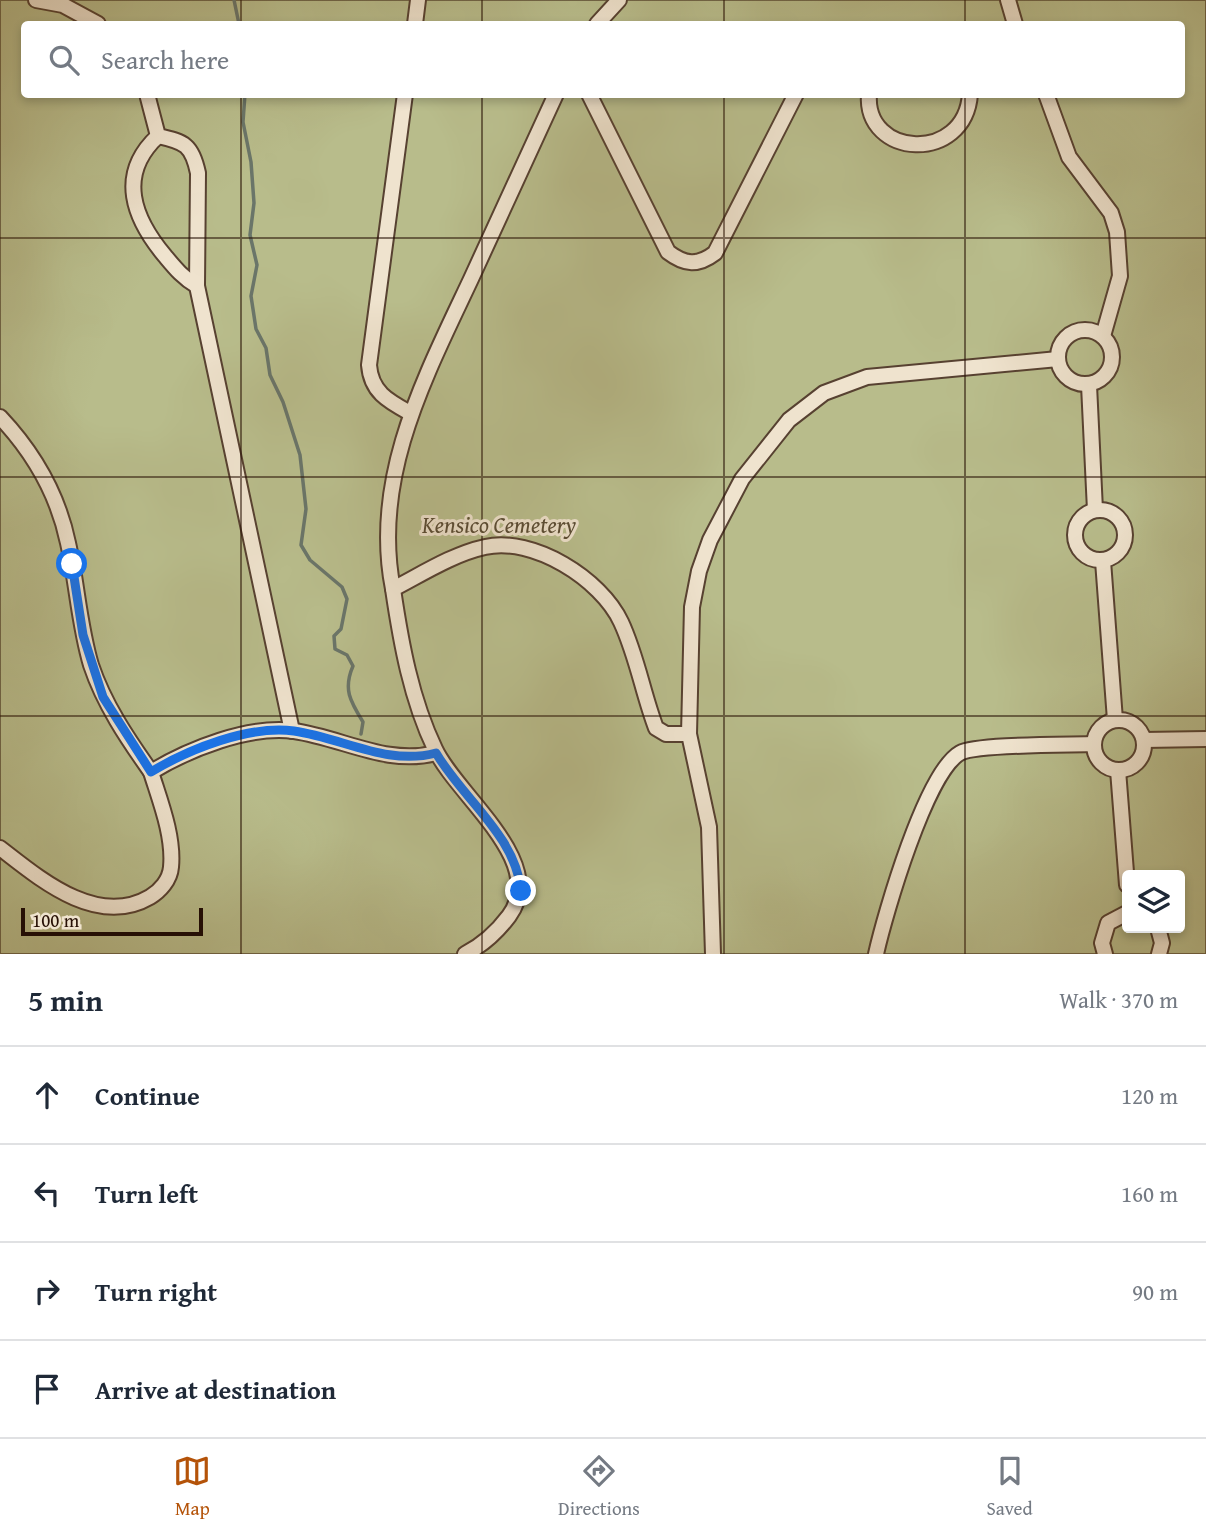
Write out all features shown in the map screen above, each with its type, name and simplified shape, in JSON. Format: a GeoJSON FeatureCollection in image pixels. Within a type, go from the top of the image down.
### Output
{"type":"FeatureCollection","features":[{"type":"Feature","properties":{"kind":"lane"},"geometry":{"type":"LineString","coordinates":[[36,0],[63,5],[92,21]]}},
{"type":"Feature","properties":{"kind":"lane"},"geometry":{"type":"LineString","coordinates":[[415,21],[418,0]]}},
{"type":"Feature","properties":{"kind":"lane"},"geometry":{"type":"LineString","coordinates":[[600,21],[619,0]]}},
{"type":"Feature","properties":{"kind":"lane"},"geometry":{"type":"LineString","coordinates":[[1008,0],[1014,21]]}},
{"type":"Feature","properties":{"kind":"lane"},"geometry":{"type":"LineString","coordinates":[[148,98],[158,136]]}},
{"type":"Feature","properties":{"kind":"lane"},"geometry":{"type":"LineString","coordinates":[[404,98],[369,365],[373,384],[380,394],[410,413]]}},
{"type":"Feature","properties":{"kind":"lane"},"geometry":{"type":"LineString","coordinates":[[465,954],[491,937],[517,906],[521,891],[519,876],[499,836],[449,774],[436,753],[416,702],[388,565],[389,491],[410,413],[554,98]]}},
{"type":"Feature","properties":{"kind":"lane"},"geometry":{"type":"LineString","coordinates":[[591,98],[668,252],[685,262],[695,264],[715,253],[794,98]]}},
{"type":"Feature","properties":{"kind":"lane"},"geometry":{"type":"LineString","coordinates":[[868,98],[870,112],[879,127],[893,139],[911,145],[929,145],[946,138],[960,126],[969,107],[970,98]]}},
{"type":"Feature","properties":{"kind":"lane"},"geometry":{"type":"LineString","coordinates":[[1047,98],[1069,157],[1111,213],[1117,232],[1120,276],[1103,336]]}},
{"type":"Feature","properties":{"kind":"lane"},"geometry":{"type":"LineString","coordinates":[[158,136],[182,142],[194,155],[198,173],[197,286],[292,731]]}},
{"type":"Feature","properties":{"kind":"lane"},"geometry":{"type":"LineString","coordinates":[[158,136],[138,159],[134,200],[139,220],[185,279],[197,286]]}},
{"type":"Feature","properties":{"kind":"lane"},"geometry":{"type":"LineString","coordinates":[[1084,329],[1103,336],[1112,350],[1113,359],[1104,378],[1089,385],[1069,379],[1062,372],[1058,359],[1061,342],[1074,331],[1084,329]]}},
{"type":"Feature","properties":{"kind":"lane"},"geometry":{"type":"LineString","coordinates":[[713,954],[709,827],[689,734],[692,607],[699,571],[710,540],[742,480],[789,420],[824,393],[867,377],[1058,359]]}},
{"type":"Feature","properties":{"kind":"lane"},"geometry":{"type":"LineString","coordinates":[[1089,385],[1095,510]]}},
{"type":"Feature","properties":{"kind":"lane"},"geometry":{"type":"LineString","coordinates":[[0,417],[46,478],[68,540],[83,635],[92,666],[103,697],[151,772],[168,831],[171,870],[165,884],[144,901],[118,906],[85,902],[48,884],[0,848]]}},
{"type":"Feature","properties":{"kind":"lane"},"geometry":{"type":"LineString","coordinates":[[1095,510],[1111,512],[1118,518],[1124,531],[1121,548],[1102,561],[1087,557],[1076,544],[1077,523],[1095,510]]}},
{"type":"Feature","properties":{"kind":"lane"},"geometry":{"type":"LineString","coordinates":[[393,589],[486,547],[514,546],[563,564],[596,587],[613,607],[630,643],[656,728],[666,734],[689,734]]}},
{"type":"Feature","properties":{"kind":"lane"},"geometry":{"type":"LineString","coordinates":[[1102,561],[1115,720]]}},
{"type":"Feature","properties":{"kind":"lane"},"geometry":{"type":"LineString","coordinates":[[1115,720],[1131,723],[1144,740],[1141,757],[1135,765],[1118,770],[1100,761],[1094,744],[1103,726],[1115,720]]}},
{"type":"Feature","properties":{"kind":"lane"},"geometry":{"type":"LineString","coordinates":[[151,772],[179,755],[210,744],[263,732],[292,731],[397,758],[416,758],[436,753]]}},
{"type":"Feature","properties":{"kind":"lane"},"geometry":{"type":"LineString","coordinates":[[1144,740],[1206,739]]}},
{"type":"Feature","properties":{"kind":"lane"},"geometry":{"type":"LineString","coordinates":[[876,954],[919,821],[940,775],[952,759],[970,749],[1094,744]]}},
{"type":"Feature","properties":{"kind":"lane"},"geometry":{"type":"LineString","coordinates":[[1118,770],[1126,870]]}},
{"type":"Feature","properties":{"kind":"lane"},"geometry":{"type":"LineString","coordinates":[[1105,954],[1102,943],[1108,923],[1122,916]]}},
{"type":"Feature","properties":{"kind":"lane"},"geometry":{"type":"LineString","coordinates":[[1159,933],[1159,954]]}},
{"type":"Feature","properties":{"kind":"green space","name":"Kensico Cemetery"},"geometry":{"type":"Polygon","coordinates":[[[0,0],[1206,0],[1206,954],[0,954],[0,0]]]}},
{"type":"Feature","properties":{"kind":"waterway"},"geometry":{"type":"LineString","coordinates":[[234,0],[238,21]]}},
{"type":"Feature","properties":{"kind":"waterway"},"geometry":{"type":"LineString","coordinates":[[245,98],[243,122],[251,162],[254,203],[250,235],[257,265],[251,296],[256,329],[266,348],[270,375],[283,402],[300,455],[306,509],[301,545],[310,560],[342,587],[347,599],[341,629],[334,636],[335,649],[347,655],[353,666],[348,688],[351,701],[363,722],[361,734]]}},
{"type":"Feature","properties":{"kind":"route"},"geometry":{"type":"LineString","coordinates":[[72,564],[83,635],[103,697],[151,772],[179,755],[210,744],[263,732],[292,731],[397,758],[416,758],[436,753],[449,774],[499,836],[513,859],[521,891]]}}]}
